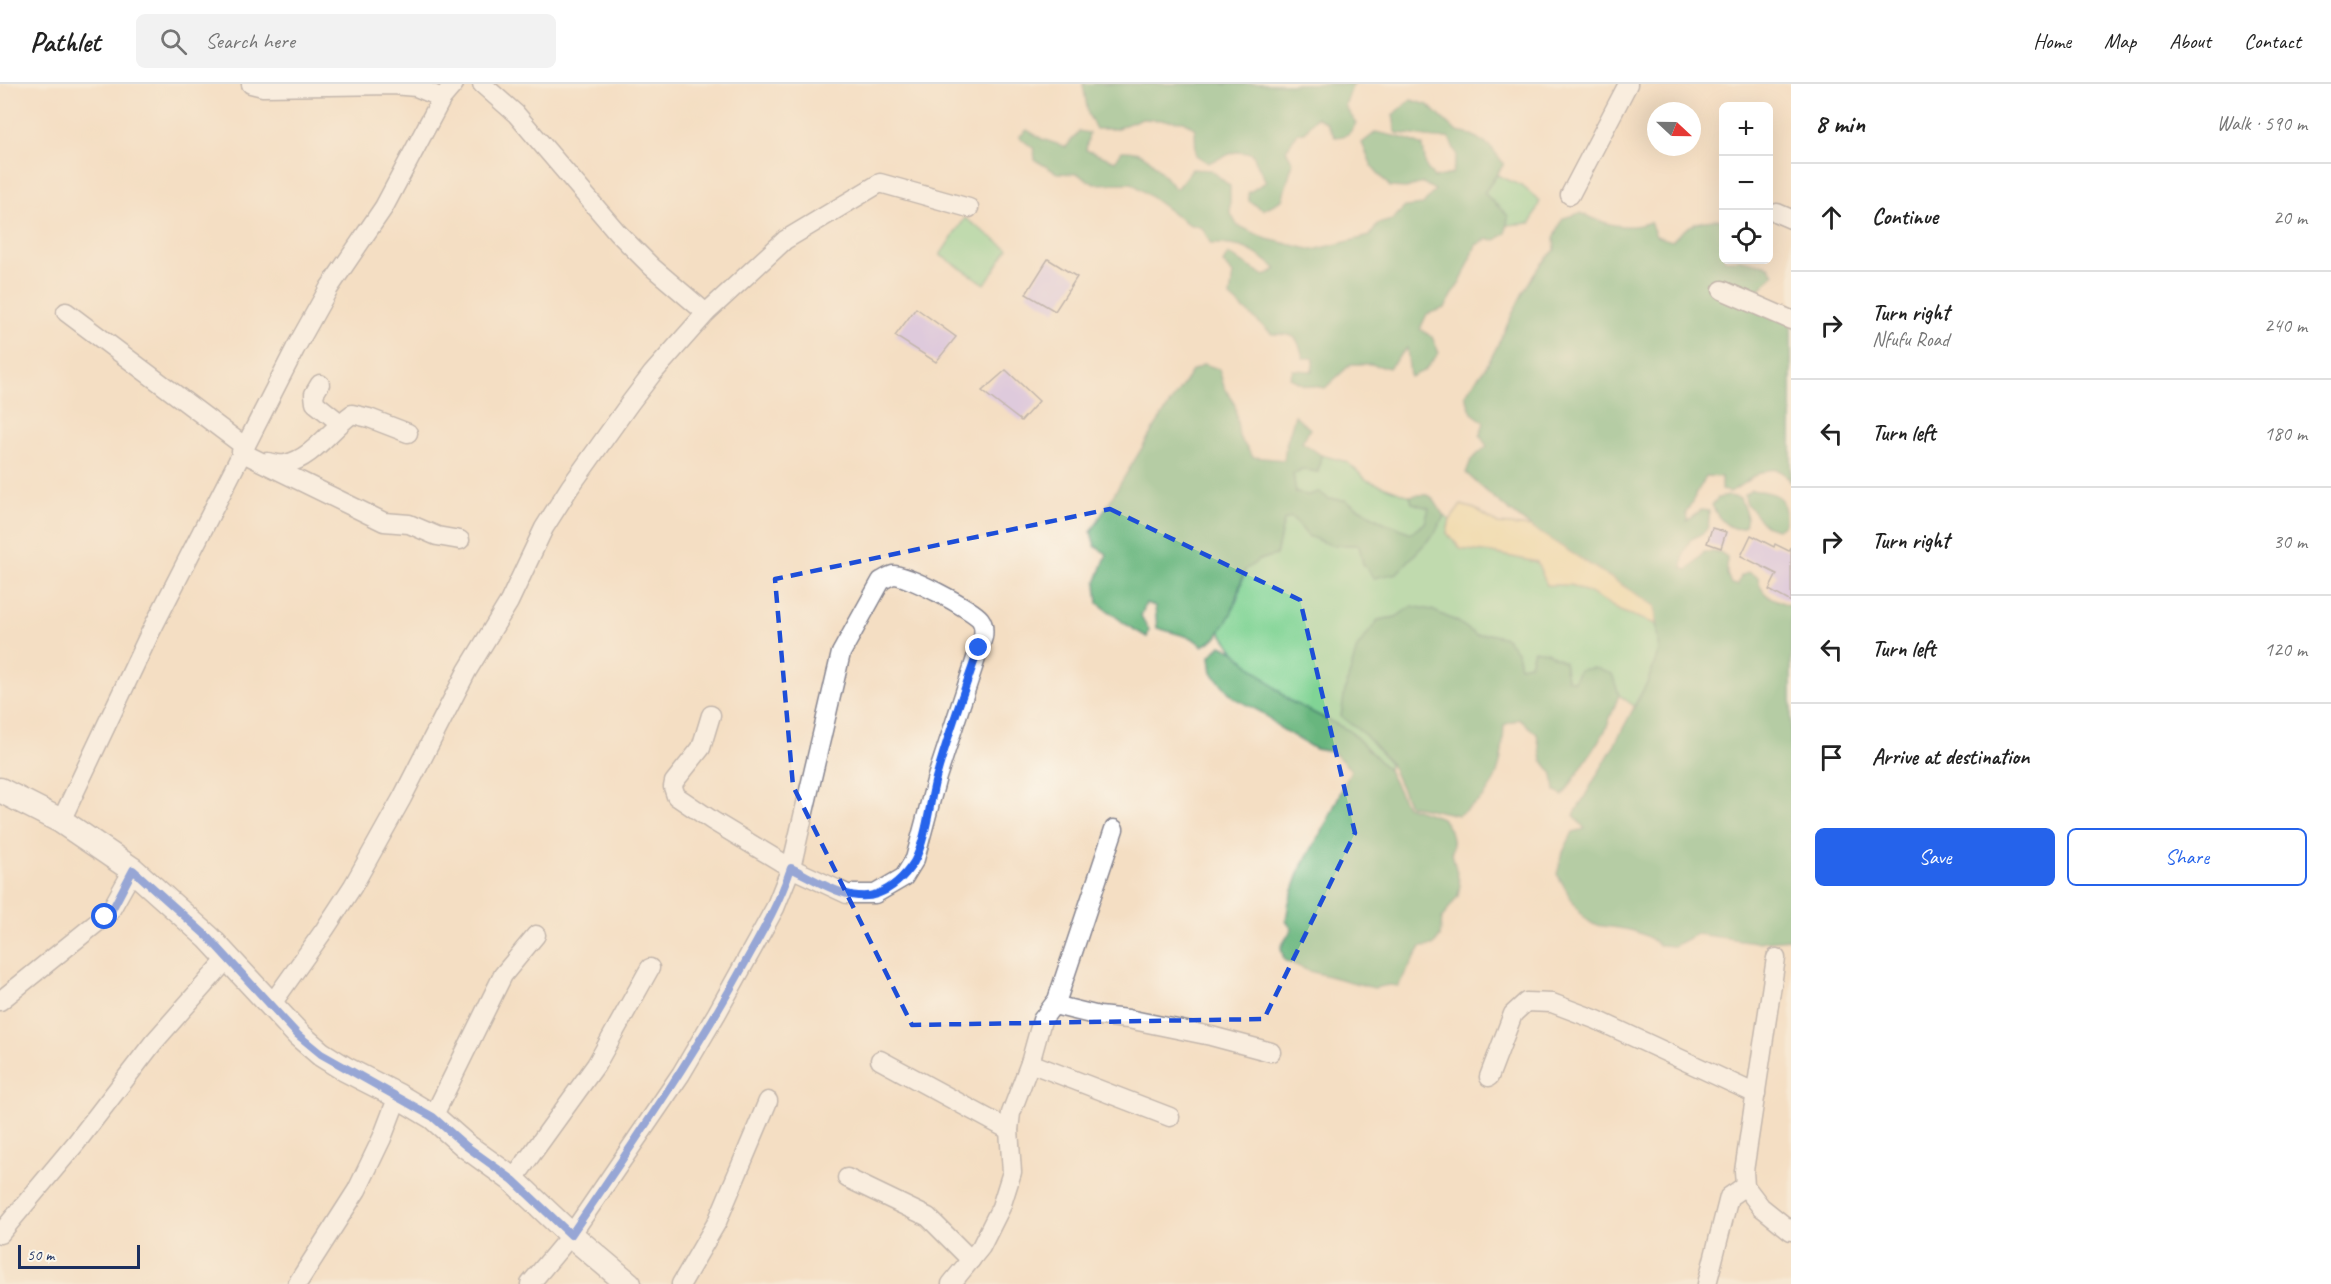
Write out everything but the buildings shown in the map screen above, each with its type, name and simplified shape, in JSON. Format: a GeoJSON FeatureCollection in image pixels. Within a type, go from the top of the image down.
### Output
{"type":"FeatureCollection","features":[{"type":"Feature","properties":{"kind":"street"},"geometry":{"type":"LineString","coordinates":[[251,84],[263,87],[405,86],[416,87],[442,98]]}},
{"type":"Feature","properties":{"kind":"street"},"geometry":{"type":"LineString","coordinates":[[61,821],[149,635],[247,453],[329,288],[384,207],[442,98],[454,84]]}},
{"type":"Feature","properties":{"kind":"street"},"geometry":{"type":"LineString","coordinates":[[482,84],[516,114],[617,232],[652,267],[706,313]]}},
{"type":"Feature","properties":{"kind":"street"},"geometry":{"type":"LineString","coordinates":[[1570,195],[1628,84]]}},
{"type":"Feature","properties":{"kind":"street"},"geometry":{"type":"LineString","coordinates":[[271,1005],[353,886],[402,798],[467,671],[509,603],[533,549],[555,510],[652,374],[706,313],[784,240],[880,183],[969,208]]}},
{"type":"Feature","properties":{"kind":"street"},"geometry":{"type":"LineString","coordinates":[[1722,290],[1791,320]]}},
{"type":"Feature","properties":{"kind":"street"},"geometry":{"type":"LineString","coordinates":[[66,312],[247,453],[384,522],[409,524],[437,536],[460,540]]}},
{"type":"Feature","properties":{"kind":"street"},"geometry":{"type":"LineString","coordinates":[[320,384],[314,394],[315,403],[340,423]]}},
{"type":"Feature","properties":{"kind":"street"},"geometry":{"type":"LineString","coordinates":[[247,453],[283,465],[302,459],[352,414],[408,433]]}},
{"type":"Feature","properties":{"kind":"street"},"geometry":{"type":"LineString","coordinates":[[530,1284],[571,1235],[681,1074],[775,908],[791,868],[841,653],[881,581],[893,575],[911,579],[974,614],[983,624],[983,637],[936,777],[919,848],[904,877],[875,894],[852,895],[791,868],[676,796],[673,787],[676,778],[701,748],[711,715]]}},
{"type":"Feature","properties":{"kind":"street"},"geometry":{"type":"LineString","coordinates":[[0,790],[61,821],[133,870],[181,911],[228,958],[298,1035],[321,1054],[345,1069],[433,1117],[466,1146],[513,1180],[571,1235],[629,1284]]}},
{"type":"Feature","properties":{"kind":"street"},"geometry":{"type":"LineString","coordinates":[[951,1284],[989,1235],[1010,1181],[1011,1113],[1030,1063],[1042,1020],[1054,1005],[1114,829]]}},
{"type":"Feature","properties":{"kind":"street"},"geometry":{"type":"LineString","coordinates":[[0,1001],[67,945],[105,917],[113,908],[133,870]]}},
{"type":"Feature","properties":{"kind":"street"},"geometry":{"type":"LineString","coordinates":[[433,1117],[503,975],[536,934]]}},
{"type":"Feature","properties":{"kind":"street"},"geometry":{"type":"LineString","coordinates":[[0,1234],[76,1143],[153,1043],[228,958]]}},
{"type":"Feature","properties":{"kind":"street"},"geometry":{"type":"LineString","coordinates":[[1776,958],[1744,1171],[1745,1186],[1761,1207],[1791,1231]]}},
{"type":"Feature","properties":{"kind":"street"},"geometry":{"type":"LineString","coordinates":[[513,1180],[596,1065],[650,968]]}},
{"type":"Feature","properties":{"kind":"street"},"geometry":{"type":"LineString","coordinates":[[1489,1077],[1513,1014],[1526,1002],[1552,1003],[1650,1044],[1756,1094]]}},
{"type":"Feature","properties":{"kind":"street"},"geometry":{"type":"LineString","coordinates":[[1054,1005],[1099,1016],[1128,1018],[1271,1052]]}},
{"type":"Feature","properties":{"kind":"street"},"geometry":{"type":"LineString","coordinates":[[880,1060],[1009,1130]]}},
{"type":"Feature","properties":{"kind":"street"},"geometry":{"type":"LineString","coordinates":[[1030,1063],[1170,1117]]}},
{"type":"Feature","properties":{"kind":"street"},"geometry":{"type":"LineString","coordinates":[[297,1284],[357,1190],[382,1138],[398,1096]]}},
{"type":"Feature","properties":{"kind":"street"},"geometry":{"type":"LineString","coordinates":[[681,1284],[717,1222],[768,1101]]}},
{"type":"Feature","properties":{"kind":"street"},"geometry":{"type":"LineString","coordinates":[[846,1178],[928,1217],[971,1260]]}},
{"type":"Feature","properties":{"kind":"street"},"geometry":{"type":"LineString","coordinates":[[1707,1284],[1729,1197],[1745,1186]]}},
{"type":"Feature","properties":{"kind":"highlighted area"},"geometry":{"type":"Polygon","coordinates":[[[1110,509],[1300,600],[1355,833],[1264,1019],[912,1025],[793,786],[775,579],[1110,509]]]}},
{"type":"Feature","properties":{"kind":"green space"},"geometry":{"type":"Polygon","coordinates":[[[1083,84],[1353,84],[1345,106],[1356,123],[1348,134],[1335,137],[1326,122],[1316,117],[1305,132],[1297,133],[1286,150],[1293,162],[1282,200],[1263,210],[1249,201],[1248,193],[1266,182],[1252,153],[1235,152],[1208,163],[1196,155],[1195,129],[1184,121],[1140,119],[1115,129],[1096,129],[1088,114],[1083,84]]]}},
{"type":"Feature","properties":{"kind":"green space"},"geometry":{"type":"Polygon","coordinates":[[[1411,100],[1428,105],[1457,132],[1472,135],[1491,147],[1504,164],[1484,193],[1508,216],[1506,233],[1496,240],[1487,239],[1476,245],[1463,277],[1445,308],[1427,314],[1420,329],[1432,337],[1439,353],[1424,371],[1410,377],[1407,348],[1389,368],[1370,364],[1351,364],[1325,388],[1304,385],[1290,378],[1293,370],[1312,371],[1314,358],[1303,358],[1294,337],[1272,334],[1230,297],[1233,274],[1223,263],[1228,254],[1265,276],[1277,269],[1247,249],[1232,245],[1211,244],[1202,228],[1188,224],[1132,183],[1094,184],[1078,174],[1057,173],[1035,160],[1034,149],[1019,137],[1027,130],[1042,139],[1066,147],[1079,131],[1089,133],[1086,150],[1115,161],[1122,151],[1132,151],[1147,157],[1176,189],[1192,169],[1211,170],[1230,186],[1230,212],[1237,225],[1267,239],[1313,250],[1370,236],[1378,224],[1392,220],[1405,207],[1423,205],[1435,190],[1423,183],[1406,188],[1390,187],[1372,166],[1362,143],[1376,132],[1407,139],[1423,146],[1426,167],[1434,178],[1452,174],[1457,155],[1449,138],[1396,133],[1393,115],[1411,100]]]}},
{"type":"Feature","properties":{"kind":"green space"},"geometry":{"type":"Polygon","coordinates":[[[1497,175],[1522,186],[1540,201],[1531,223],[1507,225],[1508,216],[1484,193],[1497,175]]]}},
{"type":"Feature","properties":{"kind":"green space"},"geometry":{"type":"Polygon","coordinates":[[[1580,213],[1614,225],[1632,226],[1650,222],[1656,236],[1672,241],[1683,230],[1695,224],[1708,220],[1719,220],[1719,264],[1769,266],[1774,274],[1760,289],[1757,296],[1791,313],[1791,483],[1785,474],[1778,470],[1770,470],[1761,472],[1730,492],[1721,490],[1721,477],[1706,476],[1686,513],[1687,521],[1701,510],[1709,511],[1708,527],[1703,533],[1690,540],[1684,553],[1682,568],[1688,570],[1704,552],[1720,552],[1727,557],[1727,574],[1731,584],[1738,585],[1741,576],[1749,572],[1758,577],[1765,593],[1791,606],[1791,939],[1756,942],[1696,934],[1674,946],[1659,945],[1649,937],[1637,932],[1595,925],[1587,920],[1577,908],[1557,874],[1563,852],[1573,832],[1585,829],[1574,815],[1648,681],[1659,651],[1655,606],[1556,545],[1509,511],[1466,473],[1471,460],[1487,446],[1480,436],[1484,422],[1472,413],[1465,395],[1495,351],[1525,289],[1555,250],[1554,238],[1563,218],[1580,213]]]}},
{"type":"Feature","properties":{"kind":"green space"},"geometry":{"type":"Polygon","coordinates":[[[965,218],[1008,249],[985,284],[940,255],[965,218]]]}},
{"type":"Feature","properties":{"kind":"green space"},"geometry":{"type":"Polygon","coordinates":[[[1204,364],[1219,369],[1224,387],[1235,405],[1239,437],[1253,457],[1284,460],[1295,415],[1310,429],[1302,442],[1321,455],[1318,472],[1302,469],[1293,474],[1296,493],[1308,495],[1319,492],[1329,499],[1345,500],[1383,522],[1411,533],[1425,523],[1429,508],[1412,503],[1410,496],[1429,496],[1444,516],[1435,533],[1397,573],[1374,578],[1363,564],[1359,545],[1331,545],[1308,536],[1292,517],[1284,520],[1276,555],[1259,560],[1245,570],[1231,614],[1217,637],[1203,646],[1192,638],[1157,628],[1155,606],[1146,603],[1141,616],[1149,630],[1147,637],[1128,626],[1098,603],[1096,583],[1107,554],[1095,546],[1091,532],[1154,428],[1192,371],[1204,364]]]}},
{"type":"Feature","properties":{"kind":"green space"},"geometry":{"type":"Polygon","coordinates":[[[1321,455],[1347,462],[1367,480],[1410,496],[1412,503],[1430,508],[1425,523],[1411,533],[1383,522],[1345,500],[1329,499],[1319,492],[1308,495],[1296,493],[1293,474],[1302,469],[1318,472],[1321,455]]]}},
{"type":"Feature","properties":{"kind":"green space"},"geometry":{"type":"Polygon","coordinates":[[[1751,490],[1768,492],[1779,497],[1784,507],[1785,524],[1778,529],[1762,523],[1746,504],[1745,495],[1751,490]]]}},
{"type":"Feature","properties":{"kind":"green space"},"geometry":{"type":"Polygon","coordinates":[[[1729,496],[1740,498],[1747,517],[1745,526],[1735,528],[1730,526],[1714,510],[1712,505],[1718,498],[1729,496]]]}},
{"type":"Feature","properties":{"kind":"green space"},"geometry":{"type":"Polygon","coordinates":[[[1444,516],[1450,520],[1447,533],[1461,549],[1537,562],[1547,585],[1571,585],[1592,594],[1620,611],[1656,624],[1659,651],[1648,681],[1634,706],[1619,695],[1612,674],[1574,681],[1567,679],[1564,662],[1534,650],[1530,664],[1520,667],[1517,652],[1489,634],[1476,635],[1458,622],[1412,606],[1396,617],[1378,620],[1341,716],[1365,735],[1390,763],[1388,770],[1350,731],[1290,701],[1234,651],[1220,631],[1237,600],[1245,570],[1259,560],[1276,555],[1284,520],[1292,517],[1321,542],[1359,545],[1363,564],[1401,555],[1420,546],[1436,529],[1444,516]]]}},
{"type":"Feature","properties":{"kind":"green space"},"geometry":{"type":"Polygon","coordinates":[[[1412,606],[1432,610],[1458,622],[1476,635],[1489,634],[1506,638],[1517,652],[1520,666],[1530,664],[1534,650],[1547,652],[1564,662],[1567,679],[1574,681],[1579,670],[1594,668],[1612,674],[1619,695],[1605,731],[1563,796],[1555,791],[1553,774],[1542,760],[1537,734],[1519,719],[1504,725],[1502,755],[1497,774],[1488,791],[1475,804],[1458,815],[1409,805],[1390,763],[1365,735],[1341,716],[1345,690],[1357,648],[1378,620],[1396,617],[1412,606]]]}},
{"type":"Feature","properties":{"kind":"green space"},"geometry":{"type":"Polygon","coordinates":[[[1221,645],[1234,651],[1290,701],[1350,731],[1388,770],[1406,806],[1442,818],[1450,830],[1452,853],[1460,885],[1458,896],[1442,918],[1440,937],[1433,946],[1421,947],[1398,986],[1374,988],[1309,971],[1284,960],[1281,947],[1292,929],[1286,921],[1289,902],[1302,865],[1324,828],[1351,770],[1333,752],[1315,749],[1280,728],[1263,713],[1234,698],[1212,673],[1210,656],[1221,645]]]}},
{"type":"Feature","properties":{"kind":"sand"},"geometry":{"type":"Polygon","coordinates":[[[1461,505],[1475,509],[1498,524],[1531,527],[1655,606],[1656,624],[1620,611],[1592,594],[1571,585],[1547,585],[1537,562],[1461,549],[1447,533],[1450,520],[1461,505]]]}},
{"type":"Feature","properties":{"kind":"route"},"geometry":{"type":"LineString","coordinates":[[105,917],[113,908],[133,870],[209,938],[298,1035],[321,1054],[345,1069],[433,1117],[452,1135],[513,1180],[571,1235],[681,1074],[717,1014],[775,908],[791,868],[852,895],[875,894],[904,877],[919,848],[936,777],[979,648]]}}]}
